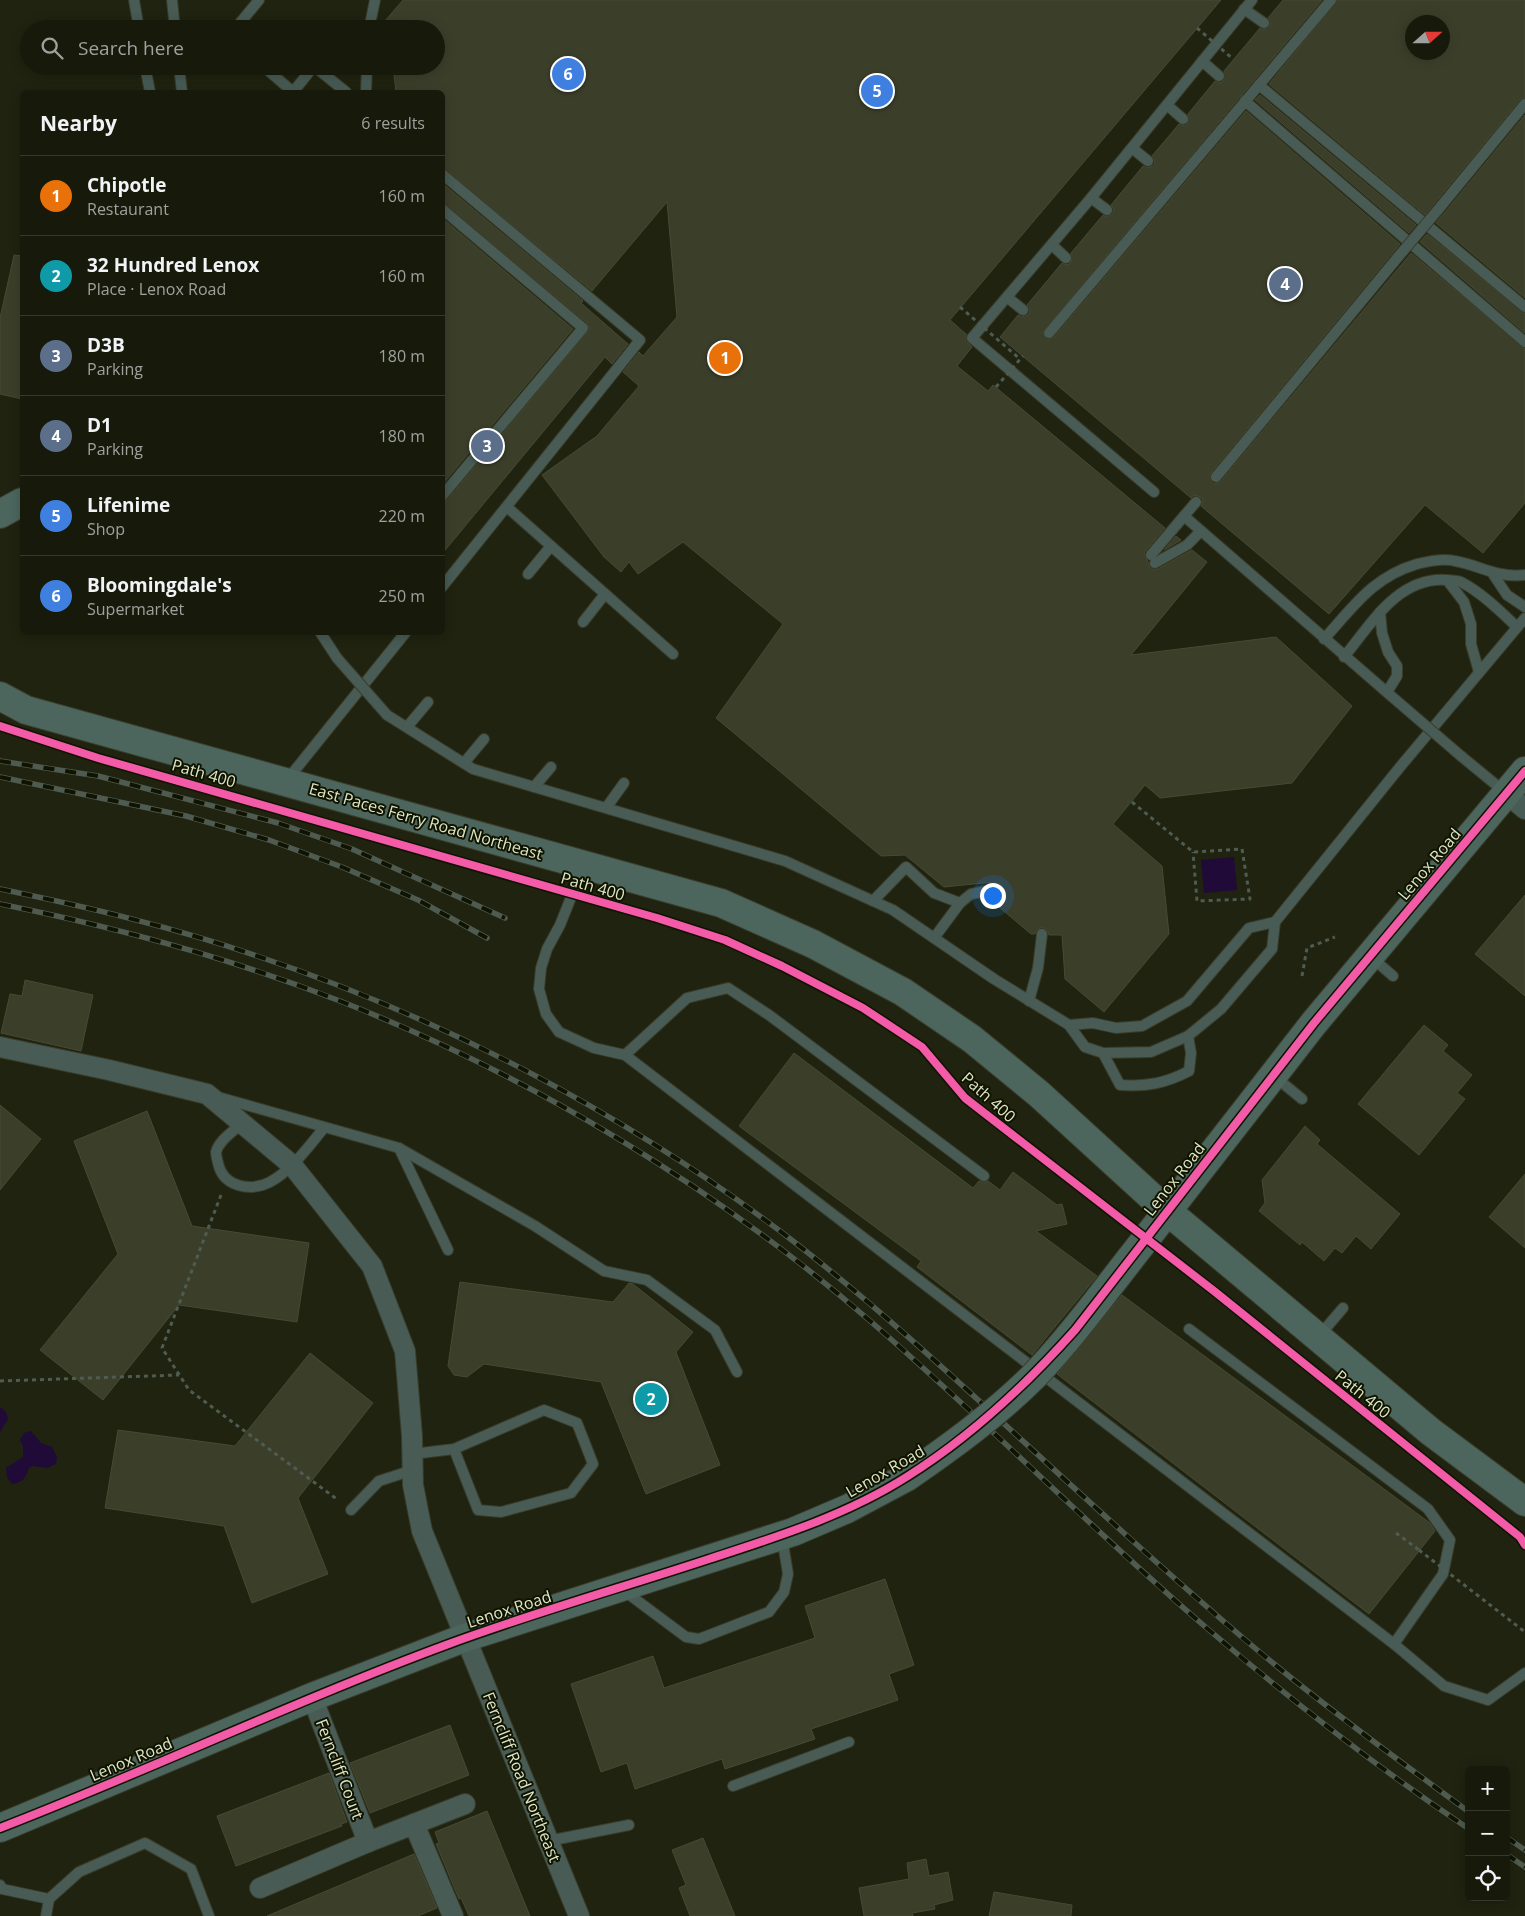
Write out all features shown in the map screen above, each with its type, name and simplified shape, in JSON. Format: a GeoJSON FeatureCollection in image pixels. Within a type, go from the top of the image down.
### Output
{"type":"FeatureCollection","features":[{"type":"Feature","properties":{"kind":"street"},"geometry":{"type":"LineString","coordinates":[[0,514],[20,503]]}},
{"type":"Feature","properties":{"kind":"street","name":"East Paces Ferry Road Northeast"},"geometry":{"type":"LineString","coordinates":[[0,696],[26,710],[721,903],[813,944],[903,992],[972,1039],[1039,1094],[1166,1210],[1431,1432],[1524,1502]]}},
{"type":"Feature","properties":{"kind":"street","name":"Lenox Road"},"geometry":{"type":"LineString","coordinates":[[0,1828],[312,1696],[464,1638],[782,1536],[847,1509],[907,1477],[974,1431],[1034,1375],[1075,1330],[1166,1210],[1370,956],[1516,801],[1525,772]]}},
{"type":"Feature","properties":{"kind":"street"},"geometry":{"type":"LineString","coordinates":[[0,1047],[109,1070],[208,1094]]}},
{"type":"Feature","properties":{"kind":"street","name":"Ferncliff Road Northeast"},"geometry":{"type":"LineString","coordinates":[[208,1094],[241,1124],[292,1165],[372,1266],[405,1351],[413,1485],[422,1531],[464,1638],[579,1916]]}},
{"type":"Feature","properties":{"kind":"street","name":"Ferncliff Court"},"geometry":{"type":"LineString","coordinates":[[312,1696],[368,1842]]}},
{"type":"Feature","properties":{"kind":"street"},"geometry":{"type":"LineString","coordinates":[[260,1888],[368,1842],[465,1804]]}},
{"type":"Feature","properties":{"kind":"street"},"geometry":{"type":"LineString","coordinates":[[414,1824],[453,1916]]}},
{"type":"Feature","properties":{"kind":"lane"},"geometry":{"type":"LineString","coordinates":[[134,0],[137,20]]}},
{"type":"Feature","properties":{"kind":"lane"},"geometry":{"type":"LineString","coordinates":[[172,0],[174,20]]}},
{"type":"Feature","properties":{"kind":"lane"},"geometry":{"type":"LineString","coordinates":[[242,20],[259,0]]}},
{"type":"Feature","properties":{"kind":"lane"},"geometry":{"type":"LineString","coordinates":[[371,20],[375,0]]}},
{"type":"Feature","properties":{"kind":"lane"},"geometry":{"type":"LineString","coordinates":[[1154,492],[972,338],[1091,198],[1252,0]]}},
{"type":"Feature","properties":{"kind":"lane"},"geometry":{"type":"LineString","coordinates":[[1049,333],[1330,0]]}},
{"type":"Feature","properties":{"kind":"lane"},"geometry":{"type":"LineString","coordinates":[[1244,9],[1264,23]]}},
{"type":"Feature","properties":{"kind":"lane"},"geometry":{"type":"LineString","coordinates":[[1202,61],[1219,76]]}},
{"type":"Feature","properties":{"kind":"lane"},"geometry":{"type":"LineString","coordinates":[[147,75],[150,90]]}},
{"type":"Feature","properties":{"kind":"lane"},"geometry":{"type":"LineString","coordinates":[[180,75],[182,90]]}},
{"type":"Feature","properties":{"kind":"lane"},"geometry":{"type":"LineString","coordinates":[[273,75],[291,90]]}},
{"type":"Feature","properties":{"kind":"lane"},"geometry":{"type":"LineString","coordinates":[[295,90],[307,75]]}},
{"type":"Feature","properties":{"kind":"lane"},"geometry":{"type":"LineString","coordinates":[[325,75],[344,90]]}},
{"type":"Feature","properties":{"kind":"lane"},"geometry":{"type":"LineString","coordinates":[[366,90],[367,75]]}},
{"type":"Feature","properties":{"kind":"lane"},"geometry":{"type":"LineString","coordinates":[[1259,85],[1525,307]]}},
{"type":"Feature","properties":{"kind":"lane"},"geometry":{"type":"LineString","coordinates":[[1245,101],[1525,342]]}},
{"type":"Feature","properties":{"kind":"lane"},"geometry":{"type":"LineString","coordinates":[[1216,477],[1525,104]]}},
{"type":"Feature","properties":{"kind":"lane"},"geometry":{"type":"LineString","coordinates":[[1167,105],[1183,119]]}},
{"type":"Feature","properties":{"kind":"lane"},"geometry":{"type":"LineString","coordinates":[[1132,148],[1148,161]]}},
{"type":"Feature","properties":{"kind":"lane"},"geometry":{"type":"LineString","coordinates":[[445,177],[640,340],[445,583]]}},
{"type":"Feature","properties":{"kind":"lane"},"geometry":{"type":"LineString","coordinates":[[1091,198],[1107,210]]}},
{"type":"Feature","properties":{"kind":"lane"},"geometry":{"type":"LineString","coordinates":[[445,212],[583,328],[445,492]]}},
{"type":"Feature","properties":{"kind":"lane"},"geometry":{"type":"LineString","coordinates":[[1052,245],[1066,258]]}},
{"type":"Feature","properties":{"kind":"lane"},"geometry":{"type":"LineString","coordinates":[[1007,296],[1023,310]]}},
{"type":"Feature","properties":{"kind":"lane"},"geometry":{"type":"LineString","coordinates":[[1196,502],[1153,559],[1187,545],[1201,531]]}},
{"type":"Feature","properties":{"kind":"lane"},"geometry":{"type":"LineString","coordinates":[[507,507],[674,654]]}},
{"type":"Feature","properties":{"kind":"lane"},"geometry":{"type":"LineString","coordinates":[[1184,516],[1344,657],[1516,801]]}},
{"type":"Feature","properties":{"kind":"lane"},"geometry":{"type":"LineString","coordinates":[[528,574],[551,546]]}},
{"type":"Feature","properties":{"kind":"lane"},"geometry":{"type":"LineString","coordinates":[[1324,639],[1382,578],[1405,568],[1428,561],[1452,560],[1472,564],[1493,574],[1525,575]]}},
{"type":"Feature","properties":{"kind":"lane"},"geometry":{"type":"LineString","coordinates":[[1493,574],[1507,595],[1525,607]]}},
{"type":"Feature","properties":{"kind":"lane"},"geometry":{"type":"LineString","coordinates":[[1344,657],[1387,603],[1405,590],[1434,579],[1459,581],[1481,594],[1517,627]]}},
{"type":"Feature","properties":{"kind":"lane"},"geometry":{"type":"LineString","coordinates":[[1447,580],[1464,602],[1472,624],[1471,644],[1479,672]]}},
{"type":"Feature","properties":{"kind":"lane"},"geometry":{"type":"LineString","coordinates":[[583,622],[606,594]]}},
{"type":"Feature","properties":{"kind":"lane"},"geometry":{"type":"LineString","coordinates":[[1380,612],[1382,633],[1388,652],[1397,666],[1397,676],[1388,694]]}},
{"type":"Feature","properties":{"kind":"lane"},"geometry":{"type":"LineString","coordinates":[[322,635],[337,658],[387,715],[473,769],[785,861],[892,910],[1029,1001],[1069,1025],[1085,1047],[1103,1053],[1151,1052],[1188,1036],[1221,1008],[1272,949],[1275,922],[1525,618]]}},
{"type":"Feature","properties":{"kind":"lane"},"geometry":{"type":"LineString","coordinates":[[286,781],[404,635]]}},
{"type":"Feature","properties":{"kind":"lane"},"geometry":{"type":"LineString","coordinates":[[408,728],[428,702]]}},
{"type":"Feature","properties":{"kind":"lane"},"geometry":{"type":"LineString","coordinates":[[464,764],[484,740]]}},
{"type":"Feature","properties":{"kind":"lane"},"geometry":{"type":"LineString","coordinates":[[534,787],[551,767]]}},
{"type":"Feature","properties":{"kind":"lane"},"geometry":{"type":"LineString","coordinates":[[606,808],[624,783]]}},
{"type":"Feature","properties":{"kind":"lane"},"geometry":{"type":"LineString","coordinates":[[873,901],[909,864],[934,894],[960,903]]}},
{"type":"Feature","properties":{"kind":"lane"},"geometry":{"type":"LineString","coordinates":[[584,865],[541,968],[539,989],[546,1014],[559,1032],[587,1045],[625,1055],[1394,1644],[1444,1686],[1488,1700],[1525,1673]]}},
{"type":"Feature","properties":{"kind":"lane"},"geometry":{"type":"LineString","coordinates":[[934,938],[960,903],[972,894],[996,889]]}},
{"type":"Feature","properties":{"kind":"lane"},"geometry":{"type":"LineString","coordinates":[[1069,1025],[1093,1023],[1116,1028],[1142,1026],[1187,1001],[1248,928],[1275,922]]}},
{"type":"Feature","properties":{"kind":"lane"},"geometry":{"type":"LineString","coordinates":[[1029,1001],[1038,968],[1042,934]]}},
{"type":"Feature","properties":{"kind":"lane"},"geometry":{"type":"LineString","coordinates":[[1370,956],[1393,976]]}},
{"type":"Feature","properties":{"kind":"lane"},"geometry":{"type":"LineString","coordinates":[[625,1055],[687,998],[728,988],[770,1015],[984,1176]]}},
{"type":"Feature","properties":{"kind":"lane"},"geometry":{"type":"LineString","coordinates":[[1103,1053],[1120,1085],[1143,1087],[1169,1082],[1189,1070],[1191,1053],[1188,1036]]}},
{"type":"Feature","properties":{"kind":"lane"},"geometry":{"type":"LineString","coordinates":[[1273,1075],[1302,1099]]}},
{"type":"Feature","properties":{"kind":"lane"},"geometry":{"type":"LineString","coordinates":[[208,1094],[399,1148],[536,1226],[604,1271],[647,1280],[715,1330],[737,1372]]}},
{"type":"Feature","properties":{"kind":"lane"},"geometry":{"type":"LineString","coordinates":[[241,1124],[220,1143],[216,1153],[220,1170],[227,1180],[237,1185],[249,1187],[269,1182],[292,1165],[324,1128]]}},
{"type":"Feature","properties":{"kind":"lane"},"geometry":{"type":"LineString","coordinates":[[399,1148],[448,1250]]}},
{"type":"Feature","properties":{"kind":"lane"},"geometry":{"type":"LineString","coordinates":[[1318,1337],[1343,1308]]}},
{"type":"Feature","properties":{"kind":"lane"},"geometry":{"type":"LineString","coordinates":[[1189,1329],[1428,1509],[1450,1540],[1443,1574],[1394,1644]]}},
{"type":"Feature","properties":{"kind":"lane"},"geometry":{"type":"LineString","coordinates":[[351,1510],[378,1481],[413,1462],[454,1449],[544,1410],[577,1423],[593,1464],[571,1493],[501,1512],[478,1510],[454,1449]]}},
{"type":"Feature","properties":{"kind":"lane"},"geometry":{"type":"LineString","coordinates":[[621,1588],[686,1637],[699,1639],[769,1612],[784,1592],[788,1574],[782,1536]]}},
{"type":"Feature","properties":{"kind":"lane"},"geometry":{"type":"LineString","coordinates":[[733,1786],[850,1742]]}},
{"type":"Feature","properties":{"kind":"lane"},"geometry":{"type":"LineString","coordinates":[[548,1841],[629,1825]]}},
{"type":"Feature","properties":{"kind":"lane"},"geometry":{"type":"LineString","coordinates":[[46,1916],[49,1899],[79,1872],[145,1843],[191,1869],[210,1916]]}},
{"type":"Feature","properties":{"kind":"lane"},"geometry":{"type":"LineString","coordinates":[[1,1889],[49,1899]]}},
{"type":"Feature","properties":{"kind":"path"},"geometry":{"type":"LineString","coordinates":[[1197,28],[1234,59]]}},
{"type":"Feature","properties":{"kind":"path"},"geometry":{"type":"LineString","coordinates":[[960,307],[1022,357],[996,387]]}},
{"type":"Feature","properties":{"kind":"path"},"geometry":{"type":"LineString","coordinates":[[1132,802],[1193,852],[1242,849],[1250,899],[1198,901],[1193,852]]}},
{"type":"Feature","properties":{"kind":"path"},"geometry":{"type":"LineString","coordinates":[[1302,976],[1307,948],[1335,937]]}},
{"type":"Feature","properties":{"kind":"path"},"geometry":{"type":"LineString","coordinates":[[227,1180],[162,1348],[189,1390],[351,1510]]}},
{"type":"Feature","properties":{"kind":"path"},"geometry":{"type":"LineString","coordinates":[[0,1381],[180,1375]]}},
{"type":"Feature","properties":{"kind":"path"},"geometry":{"type":"LineString","coordinates":[[1396,1533],[1525,1632]]}},
{"type":"Feature","properties":{"kind":"shaded area"},"geometry":{"type":"Polygon","coordinates":[[[1234,857],[1237,890],[1204,893],[1201,860],[1234,857]]]}},
{"type":"Feature","properties":{"kind":"shaded area"},"geometry":{"type":"Polygon","coordinates":[[[0,1407],[6,1412],[8,1419],[0,1432],[0,1407]]]}},
{"type":"Feature","properties":{"kind":"shaded area"},"geometry":{"type":"Polygon","coordinates":[[[31,1431],[41,1443],[52,1447],[57,1457],[56,1464],[47,1468],[33,1466],[29,1468],[21,1481],[12,1484],[7,1477],[6,1468],[23,1457],[23,1446],[20,1440],[24,1433],[31,1431]]]}},
{"type":"Feature","properties":{"kind":"building"},"geometry":{"type":"Polygon","coordinates":[[[403,0],[1221,0],[950,320],[966,334],[966,341],[972,347],[957,366],[988,391],[993,385],[1165,528],[1144,553],[1151,569],[1158,569],[1192,550],[1207,562],[1131,655],[1276,637],[1352,706],[1292,783],[1160,798],[1145,785],[1113,824],[1162,866],[1169,934],[1104,1012],[1065,979],[1062,935],[1049,935],[1046,929],[1042,927],[1035,934],[1031,934],[999,907],[997,896],[1002,892],[1001,884],[994,882],[944,887],[905,855],[881,856],[716,718],[783,624],[683,542],[638,574],[629,562],[621,572],[604,557],[542,475],[597,436],[639,386],[623,372],[639,352],[643,356],[677,317],[667,202],[592,291],[445,169],[445,90],[396,90],[394,75],[445,75],[445,20],[386,20],[403,0]]]}},
{"type":"Feature","properties":{"kind":"building"},"geometry":{"type":"Polygon","coordinates":[[[1283,0],[1322,0],[1042,332],[1047,340],[1054,337],[1246,111],[1400,244],[1211,473],[1211,482],[1215,484],[1221,481],[1411,253],[1525,349],[1525,503],[1483,553],[1425,505],[1329,614],[1201,506],[1203,500],[1200,497],[1194,495],[1191,498],[1000,337],[1018,315],[1022,317],[1028,315],[1030,311],[1027,305],[1062,263],[1068,265],[1071,262],[1071,253],[1103,215],[1107,217],[1112,214],[1114,210],[1111,205],[1143,166],[1147,168],[1153,166],[1155,162],[1152,156],[1179,124],[1185,126],[1188,123],[1188,114],[1215,81],[1221,83],[1224,80],[1224,71],[1260,28],[1264,30],[1269,27],[1271,23],[1268,18],[1283,0]]]}},
{"type":"Feature","properties":{"kind":"building"},"geometry":{"type":"Polygon","coordinates":[[[1338,0],[1525,0],[1525,97],[1520,100],[1425,215],[1269,84],[1338,0]]]}},
{"type":"Feature","properties":{"kind":"building"},"geometry":{"type":"Polygon","coordinates":[[[1260,95],[1416,225],[1409,233],[1255,100],[1260,95]]]}},
{"type":"Feature","properties":{"kind":"building"},"geometry":{"type":"Polygon","coordinates":[[[1525,115],[1525,298],[1436,223],[1525,115]]]}},
{"type":"Feature","properties":{"kind":"building"},"geometry":{"type":"Polygon","coordinates":[[[445,186],[583,301],[581,303],[628,344],[612,364],[605,357],[445,550],[445,501],[590,329],[587,323],[445,205],[445,186]]]}},
{"type":"Feature","properties":{"kind":"building"},"geometry":{"type":"Polygon","coordinates":[[[445,221],[573,329],[445,481],[445,221]]]}},
{"type":"Feature","properties":{"kind":"building"},"geometry":{"type":"Polygon","coordinates":[[[1427,234],[1525,314],[1525,333],[1420,242],[1427,234]]]}},
{"type":"Feature","properties":{"kind":"building"},"geometry":{"type":"Polygon","coordinates":[[[14,255],[20,256],[20,399],[0,394],[0,318],[14,255]]]}},
{"type":"Feature","properties":{"kind":"building"},"geometry":{"type":"Polygon","coordinates":[[[1176,536],[1181,540],[1164,550],[1176,536]]]}},
{"type":"Feature","properties":{"kind":"building"},"geometry":{"type":"Polygon","coordinates":[[[1525,895],[1525,996],[1475,954],[1525,895]]]}},
{"type":"Feature","properties":{"kind":"building"},"geometry":{"type":"Polygon","coordinates":[[[25,980],[93,995],[81,1051],[1,1033],[10,994],[22,996],[25,980]]]}},
{"type":"Feature","properties":{"kind":"building"},"geometry":{"type":"Polygon","coordinates":[[[1424,1025],[1448,1045],[1443,1051],[1472,1075],[1457,1093],[1465,1099],[1419,1155],[1358,1104],[1424,1025]]]}},
{"type":"Feature","properties":{"kind":"building"},"geometry":{"type":"Polygon","coordinates":[[[794,1053],[973,1188],[979,1181],[984,1183],[988,1181],[1000,1190],[1013,1172],[1057,1205],[1062,1204],[1067,1224],[1036,1231],[1097,1276],[1032,1355],[917,1267],[921,1261],[739,1126],[794,1053]]]}},
{"type":"Feature","properties":{"kind":"building"},"geometry":{"type":"Polygon","coordinates":[[[0,1105],[41,1139],[0,1190],[0,1105]]]}},
{"type":"Feature","properties":{"kind":"building"},"geometry":{"type":"Polygon","coordinates":[[[147,1111],[192,1226],[309,1243],[297,1322],[179,1305],[103,1400],[40,1350],[118,1254],[74,1141],[147,1111]]]}},
{"type":"Feature","properties":{"kind":"building"},"geometry":{"type":"Polygon","coordinates":[[[1305,1126],[1320,1140],[1317,1144],[1400,1214],[1371,1249],[1356,1236],[1342,1253],[1335,1248],[1324,1261],[1302,1242],[1300,1245],[1259,1211],[1265,1203],[1262,1180],[1305,1126]]]}},
{"type":"Feature","properties":{"kind":"building"},"geometry":{"type":"Polygon","coordinates":[[[1525,1174],[1525,1248],[1489,1217],[1525,1174]]]}},
{"type":"Feature","properties":{"kind":"building"},"geometry":{"type":"Polygon","coordinates":[[[460,1282],[613,1302],[629,1283],[633,1284],[693,1332],[676,1352],[720,1465],[646,1494],[601,1382],[484,1364],[467,1377],[454,1375],[448,1366],[460,1282]]]}},
{"type":"Feature","properties":{"kind":"building"},"geometry":{"type":"Polygon","coordinates":[[[1122,1295],[1430,1523],[1435,1531],[1369,1614],[1057,1374],[1122,1295]]]}},
{"type":"Feature","properties":{"kind":"building"},"geometry":{"type":"Polygon","coordinates":[[[310,1353],[373,1403],[298,1498],[328,1574],[252,1603],[224,1526],[105,1508],[118,1430],[235,1446],[310,1353]]]}},
{"type":"Feature","properties":{"kind":"building"},"geometry":{"type":"Polygon","coordinates":[[[885,1579],[914,1665],[889,1674],[898,1700],[811,1729],[815,1739],[725,1769],[722,1759],[635,1789],[627,1763],[601,1772],[571,1684],[653,1656],[664,1688],[815,1638],[805,1606],[885,1579]]]}},
{"type":"Feature","properties":{"kind":"building"},"geometry":{"type":"Polygon","coordinates":[[[450,1725],[469,1775],[370,1813],[350,1763],[450,1725]]]}},
{"type":"Feature","properties":{"kind":"building"},"geometry":{"type":"Polygon","coordinates":[[[329,1773],[347,1822],[341,1824],[342,1826],[236,1866],[217,1816],[329,1773]]]}},
{"type":"Feature","properties":{"kind":"building"},"geometry":{"type":"Polygon","coordinates":[[[487,1811],[530,1916],[469,1916],[461,1898],[459,1899],[436,1844],[439,1843],[435,1832],[487,1811]]]}},
{"type":"Feature","properties":{"kind":"building"},"geometry":{"type":"Polygon","coordinates":[[[703,1838],[735,1916],[690,1916],[679,1888],[686,1885],[672,1850],[703,1838]]]}},
{"type":"Feature","properties":{"kind":"building"},"geometry":{"type":"Polygon","coordinates":[[[414,1854],[437,1908],[418,1916],[267,1916],[414,1854]]]}},
{"type":"Feature","properties":{"kind":"building"},"geometry":{"type":"Polygon","coordinates":[[[926,1859],[929,1876],[948,1872],[953,1900],[934,1905],[935,1909],[912,1913],[913,1916],[864,1916],[859,1888],[909,1879],[907,1863],[926,1859]]]}},
{"type":"Feature","properties":{"kind":"building"},"geometry":{"type":"Polygon","coordinates":[[[994,1892],[1072,1905],[1071,1916],[989,1916],[994,1892]]]}},
{"type":"Feature","properties":{"kind":"railway"},"geometry":{"type":"LineString","coordinates":[[0,761],[98,776],[278,823],[352,849],[505,918]]}},
{"type":"Feature","properties":{"kind":"railway"},"geometry":{"type":"LineString","coordinates":[[0,777],[186,816],[269,840],[342,867],[418,900],[487,938]]}},
{"type":"Feature","properties":{"kind":"railway"},"geometry":{"type":"LineString","coordinates":[[0,889],[97,910],[225,946],[328,982],[399,1010],[537,1076],[669,1154],[732,1196],[793,1241],[879,1311],[1125,1534],[1240,1635],[1325,1705],[1468,1811]]}},
{"type":"Feature","properties":{"kind":"railway"},"geometry":{"type":"LineString","coordinates":[[0,904],[129,933],[214,957],[299,985],[411,1030],[481,1063],[550,1099],[618,1138],[748,1224],[810,1271],[912,1358],[1209,1630],[1336,1733],[1465,1826]]}},
{"type":"Feature","properties":{"kind":"railway"},"geometry":{"type":"LineString","coordinates":[[1510,1840],[1525,1850]]}},
{"type":"Feature","properties":{"kind":"railway"},"geometry":{"type":"LineString","coordinates":[[1509,1856],[1525,1867]]}},
{"type":"Feature","properties":{"kind":"cycle path","name":"Path 400"},"geometry":{"type":"LineString","coordinates":[[0,726],[98,758],[657,918],[725,940],[782,966],[863,1008],[922,1047],[965,1098],[1214,1291],[1520,1537],[1525,1545]]}},
{"type":"Feature","properties":{"kind":"cycle path"},"geometry":{"type":"LineString","coordinates":[[0,1828],[334,1689],[478,1633],[676,1570],[811,1524],[885,1490],[931,1461],[997,1409],[1037,1371],[1075,1330],[1314,1023],[1525,771]]}},
{"type":"Feature","properties":{"kind":"place","name":"Bloomingdale's"},"geometry":{"type":"Point","coordinates":[568,74]}},
{"type":"Feature","properties":{"kind":"place","name":"Lifenime"},"geometry":{"type":"Point","coordinates":[877,91]}},
{"type":"Feature","properties":{"kind":"place","name":"D1"},"geometry":{"type":"Point","coordinates":[1285,284]}},
{"type":"Feature","properties":{"kind":"place","name":"Chipotle"},"geometry":{"type":"Point","coordinates":[725,358]}},
{"type":"Feature","properties":{"kind":"place","name":"D3B"},"geometry":{"type":"Point","coordinates":[487,446]}},
{"type":"Feature","properties":{"kind":"place","name":"32 Hundred Lenox"},"geometry":{"type":"Point","coordinates":[651,1399]}}]}
